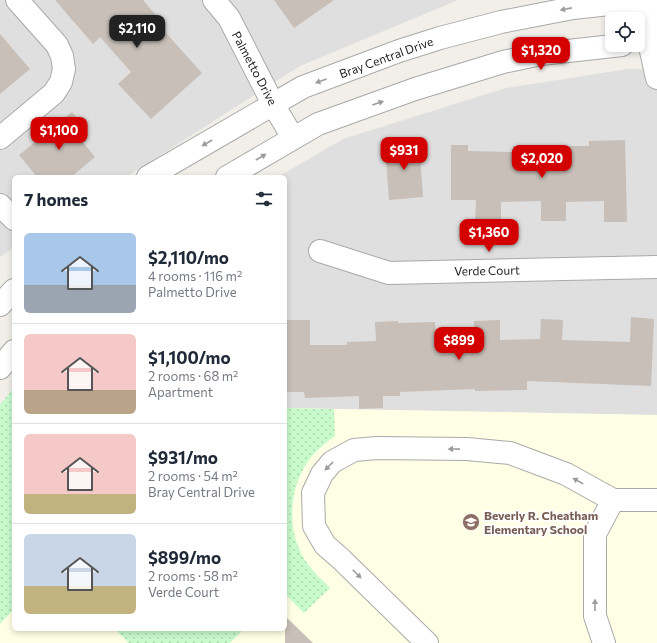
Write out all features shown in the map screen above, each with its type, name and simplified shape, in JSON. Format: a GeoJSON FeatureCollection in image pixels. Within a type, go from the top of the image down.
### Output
{"type":"FeatureCollection","features":[{"type":"Feature","properties":{"kind":"street"},"geometry":{"type":"LineString","coordinates":[[0,138],[54,93],[60,82],[64,69],[62,56],[57,45],[17,0]]}},
{"type":"Feature","properties":{"kind":"street","name":"Palmetto Drive"},"geometry":{"type":"LineString","coordinates":[[214,0],[228,18],[293,138]]}},
{"type":"Feature","properties":{"kind":"street"},"geometry":{"type":"LineString","coordinates":[[646,0],[648,42],[657,78]]}},
{"type":"Feature","properties":{"kind":"street","name":"Bray Central Drive"},"geometry":{"type":"LineString","coordinates":[[151,175],[303,87],[399,51],[440,38],[501,22],[573,8],[646,0]]}},
{"type":"Feature","properties":{"kind":"street"},"geometry":{"type":"LineString","coordinates":[[230,175],[318,124],[415,89],[503,62],[541,54],[605,47]]}},
{"type":"Feature","properties":{"kind":"street"},"geometry":{"type":"LineString","coordinates":[[0,204],[12,217]]}},
{"type":"Feature","properties":{"kind":"street","name":"Verde Court"},"geometry":{"type":"LineString","coordinates":[[320,251],[388,273],[657,267]]}},
{"type":"Feature","properties":{"kind":"street"},"geometry":{"type":"LineString","coordinates":[[0,305],[12,292]]}},
{"type":"Feature","properties":{"kind":"street"},"geometry":{"type":"LineString","coordinates":[[0,368],[12,353]]}},
{"type":"Feature","properties":{"kind":"street"},"geometry":{"type":"LineString","coordinates":[[427,643],[325,545],[314,526],[313,493],[322,474],[332,462],[354,450],[377,448],[467,449],[510,453],[566,474],[612,500],[657,500]]}},
{"type":"Feature","properties":{"kind":"street"},"geometry":{"type":"LineString","coordinates":[[604,643],[595,616],[595,534],[612,500]]}},
{"type":"Feature","properties":{"kind":"shaded area"},"geometry":{"type":"Polygon","coordinates":[[[0,0],[458,0],[300,66],[129,175],[12,175],[12,249],[0,257],[0,0]]]}},
{"type":"Feature","properties":{"kind":"shaded area"},"geometry":{"type":"Polygon","coordinates":[[[628,69],[657,69],[657,415],[287,408],[287,175],[281,175],[343,139],[506,88],[628,69]]]}},
{"type":"Feature","properties":{"kind":"shaded area","name":"Beverly R. Cheatham Elementary School"},"geometry":{"type":"Polygon","coordinates":[[[12,390],[12,631],[287,631],[287,408],[657,415],[657,643],[0,643],[0,406],[12,390]]]}},
{"type":"Feature","properties":{"kind":"green space"},"geometry":{"type":"Polygon","coordinates":[[[12,390],[12,611],[0,624],[0,405],[12,390]]]}},
{"type":"Feature","properties":{"kind":"green space"},"geometry":{"type":"Polygon","coordinates":[[[287,408],[334,409],[335,436],[312,456],[304,468],[294,494],[292,509],[293,523],[295,537],[300,551],[309,566],[330,588],[304,613],[287,596],[287,408]]]}},
{"type":"Feature","properties":{"kind":"green space"},"geometry":{"type":"Polygon","coordinates":[[[117,631],[242,631],[230,643],[129,643],[117,631]]]}},
{"type":"Feature","properties":{"kind":"building"},"geometry":{"type":"Polygon","coordinates":[[[55,0],[143,0],[160,20],[157,23],[202,73],[151,119],[118,84],[131,72],[100,37],[93,44],[55,0]]]}},
{"type":"Feature","properties":{"kind":"building"},"geometry":{"type":"Polygon","coordinates":[[[274,0],[334,0],[294,28],[274,0]]]}},
{"type":"Feature","properties":{"kind":"building"},"geometry":{"type":"Polygon","coordinates":[[[0,34],[30,69],[0,94],[0,34]]]}},
{"type":"Feature","properties":{"kind":"building"},"geometry":{"type":"Polygon","coordinates":[[[72,112],[87,129],[78,136],[95,157],[73,175],[35,175],[19,155],[72,112]]]}},
{"type":"Feature","properties":{"kind":"building"},"geometry":{"type":"Polygon","coordinates":[[[625,140],[627,222],[604,222],[604,201],[566,202],[566,221],[541,221],[541,201],[501,202],[501,223],[475,223],[476,200],[451,200],[451,145],[468,145],[468,151],[513,152],[513,146],[589,146],[589,141],[625,140]]]}},
{"type":"Feature","properties":{"kind":"building"},"geometry":{"type":"Polygon","coordinates":[[[419,142],[423,197],[389,200],[385,144],[419,142]]]}},
{"type":"Feature","properties":{"kind":"building"},"geometry":{"type":"Polygon","coordinates":[[[631,317],[654,319],[651,386],[527,381],[527,390],[475,391],[475,389],[400,392],[400,396],[383,396],[383,408],[359,409],[359,396],[305,398],[304,392],[287,392],[287,320],[310,320],[310,345],[347,345],[347,342],[376,341],[375,322],[398,321],[398,323],[435,322],[436,340],[474,339],[474,321],[500,320],[500,340],[540,339],[541,319],[563,320],[562,340],[630,342],[631,317]]]}},
{"type":"Feature","properties":{"kind":"building"},"geometry":{"type":"Polygon","coordinates":[[[287,618],[313,643],[285,643],[287,618]]]}},
{"type":"Feature","properties":{"kind":"place","name":"Beverly R. Cheatham Elementary School"},"geometry":{"type":"Point","coordinates":[471,522]}}]}
